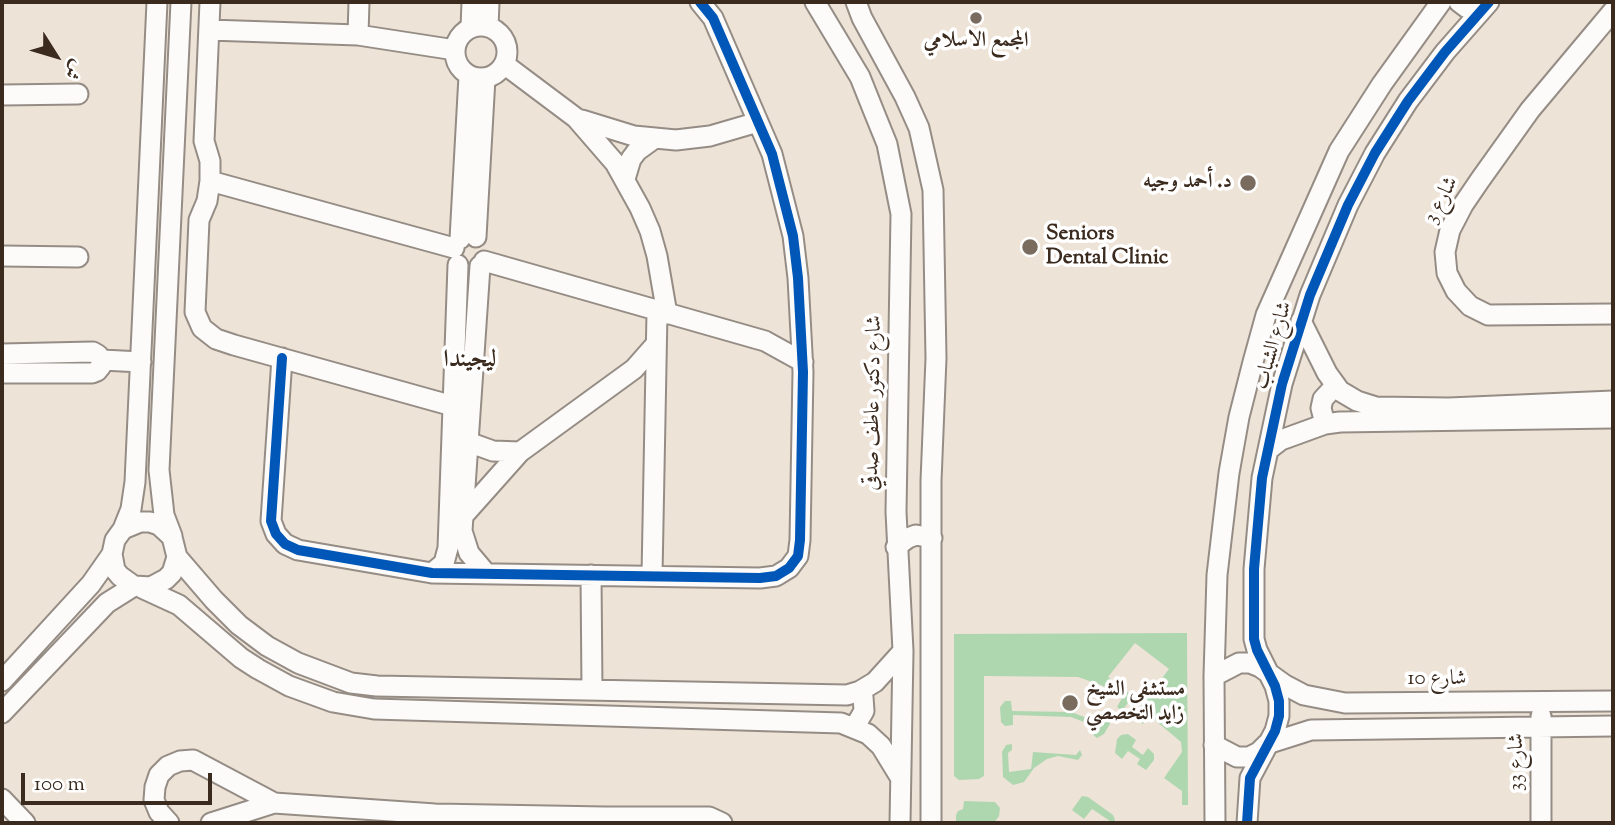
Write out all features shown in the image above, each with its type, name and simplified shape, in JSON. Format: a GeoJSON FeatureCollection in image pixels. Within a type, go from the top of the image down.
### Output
{"type":"FeatureCollection","features":[{"type":"Feature","properties":{"kind":"street"},"geometry":{"type":"LineString","coordinates":[[2,681],[91,584],[112,554],[115,541],[131,509],[135,482],[141,362],[156,2]]}},
{"type":"Feature","properties":{"kind":"street"},"geometry":{"type":"LineString","coordinates":[[180,2],[159,470],[162,504],[177,557],[239,625],[267,646],[298,663],[341,679],[377,685],[847,695],[875,682],[903,651]]}},
{"type":"Feature","properties":{"kind":"street"},"geometry":{"type":"LineString","coordinates":[[210,2],[204,141],[210,181],[207,201],[199,220],[195,312],[202,328],[216,339],[453,406]]}},
{"type":"Feature","properties":{"kind":"street"},"geometry":{"type":"LineString","coordinates":[[358,35],[359,2]]}},
{"type":"Feature","properties":{"kind":"street"},"geometry":{"type":"LineString","coordinates":[[472,2],[480,28]]}},
{"type":"Feature","properties":{"kind":"street"},"geometry":{"type":"LineString","coordinates":[[480,28],[489,2]]}},
{"type":"Feature","properties":{"kind":"street"},"geometry":{"type":"LineString","coordinates":[[282,358],[271,521],[276,534],[285,544],[298,550],[432,573],[760,578],[776,576],[789,569],[798,556],[800,540],[803,362],[799,278],[788,215],[772,154],[713,18],[700,2]]}},
{"type":"Feature","properties":{"kind":"street","name":"شارع دكتور عاطف صدقي"},"geometry":{"type":"LineString","coordinates":[[815,2],[860,77],[887,144],[896,178],[901,214],[896,547],[903,651],[900,823]]}},
{"type":"Feature","properties":{"kind":"street"},"geometry":{"type":"LineString","coordinates":[[856,2],[919,128],[933,190],[936,358],[931,481],[931,823]]}},
{"type":"Feature","properties":{"kind":"street","name":"شارع الشباب"},"geometry":{"type":"LineString","coordinates":[[1215,823],[1214,676],[1217,575],[1228,473],[1239,417],[1266,315],[1339,152],[1418,32],[1441,2]]}},
{"type":"Feature","properties":{"kind":"street"},"geometry":{"type":"LineString","coordinates":[[1459,2],[1466,8],[1485,6]]}},
{"type":"Feature","properties":{"kind":"street","name":"شارع الشباب"},"geometry":{"type":"LineString","coordinates":[[1247,823],[1250,778],[1275,731],[1279,709],[1275,687],[1254,639],[1254,593],[1262,478],[1282,384],[1301,321],[1348,205],[1375,153],[1444,52],[1485,6]]}},
{"type":"Feature","properties":{"kind":"street","name":"شارع 3"},"geometry":{"type":"LineString","coordinates":[[1613,11],[1530,110],[1480,180],[1449,232],[1444,252],[1447,273],[1456,291],[1470,306],[1488,315],[1613,314]]}},
{"type":"Feature","properties":{"kind":"street"},"geometry":{"type":"LineString","coordinates":[[480,28],[502,38],[506,46],[504,64],[492,76],[477,77],[458,65],[455,50],[463,33],[480,28]]}},
{"type":"Feature","properties":{"kind":"street"},"geometry":{"type":"LineString","coordinates":[[209,30],[358,35],[455,50]]}},
{"type":"Feature","properties":{"kind":"street"},"geometry":{"type":"LineString","coordinates":[[1418,32],[1436,32],[1445,44],[1444,52]]}},
{"type":"Feature","properties":{"kind":"street"},"geometry":{"type":"LineString","coordinates":[[504,64],[576,118],[600,143],[625,179],[650,231],[659,267],[662,313],[656,344],[652,576]]}},
{"type":"Feature","properties":{"kind":"street"},"geometry":{"type":"LineString","coordinates":[[477,77],[462,247],[453,406],[458,526],[469,553],[485,572]]}},
{"type":"Feature","properties":{"kind":"street"},"geometry":{"type":"LineString","coordinates":[[2,95],[78,94]]}},
{"type":"Feature","properties":{"kind":"street"},"geometry":{"type":"LineString","coordinates":[[576,118],[614,131],[655,138],[697,139],[758,122]]}},
{"type":"Feature","properties":{"kind":"street"},"geometry":{"type":"LineString","coordinates":[[625,179],[627,169],[637,151],[655,138]]}},
{"type":"Feature","properties":{"kind":"street"},"geometry":{"type":"LineString","coordinates":[[210,181],[462,247],[481,240],[486,250],[482,263],[468,442],[458,526],[447,556],[439,569],[432,573]]}},
{"type":"Feature","properties":{"kind":"street"},"geometry":{"type":"LineString","coordinates":[[462,247],[469,269],[482,263],[765,341],[803,362]]}},
{"type":"Feature","properties":{"kind":"street"},"geometry":{"type":"LineString","coordinates":[[2,256],[78,257]]}},
{"type":"Feature","properties":{"kind":"street"},"geometry":{"type":"LineString","coordinates":[[631,304],[649,288],[659,267]]}},
{"type":"Feature","properties":{"kind":"street"},"geometry":{"type":"LineString","coordinates":[[1301,321],[1335,386],[1357,401],[1376,407],[1413,415],[1613,418]]}},
{"type":"Feature","properties":{"kind":"street"},"geometry":{"type":"LineString","coordinates":[[765,341],[784,336],[802,326]]}},
{"type":"Feature","properties":{"kind":"street"},"geometry":{"type":"LineString","coordinates":[[458,526],[520,452],[634,369],[656,344]]}},
{"type":"Feature","properties":{"kind":"street"},"geometry":{"type":"LineString","coordinates":[[2,354],[93,352],[102,360]]}},
{"type":"Feature","properties":{"kind":"street"},"geometry":{"type":"LineString","coordinates":[[102,360],[141,362]]}},
{"type":"Feature","properties":{"kind":"street"},"geometry":{"type":"LineString","coordinates":[[2,373],[92,373],[97,371],[102,360]]}},
{"type":"Feature","properties":{"kind":"street"},"geometry":{"type":"LineString","coordinates":[[620,379],[655,396]]}},
{"type":"Feature","properties":{"kind":"street"},"geometry":{"type":"LineString","coordinates":[[1325,424],[1321,408],[1323,399],[1335,386]]}},
{"type":"Feature","properties":{"kind":"street"},"geometry":{"type":"LineString","coordinates":[[1268,450],[1281,440],[1325,424],[1613,401]]}},
{"type":"Feature","properties":{"kind":"street"},"geometry":{"type":"LineString","coordinates":[[468,442],[493,451],[520,452]]}},
{"type":"Feature","properties":{"kind":"street"},"geometry":{"type":"LineString","coordinates":[[898,486],[907,494],[919,494],[931,481]]}},
{"type":"Feature","properties":{"kind":"street"},"geometry":{"type":"LineString","coordinates":[[123,529],[141,522],[150,522],[159,525],[172,537]]}},
{"type":"Feature","properties":{"kind":"street"},"geometry":{"type":"LineString","coordinates":[[896,547],[908,538],[924,535],[932,538]]}},
{"type":"Feature","properties":{"kind":"street"},"geometry":{"type":"LineString","coordinates":[[112,554],[120,576],[179,605],[258,670],[314,696],[374,709],[841,723],[868,734],[881,746],[901,779]]}},
{"type":"Feature","properties":{"kind":"street"},"geometry":{"type":"LineString","coordinates":[[2,713],[107,603],[138,587],[159,584],[172,573],[177,557]]}},
{"type":"Feature","properties":{"kind":"street"},"geometry":{"type":"LineString","coordinates":[[592,575],[592,690]]}},
{"type":"Feature","properties":{"kind":"street"},"geometry":{"type":"LineString","coordinates":[[1214,676],[1239,663],[1250,663],[1268,673]]}},
{"type":"Feature","properties":{"kind":"street","name":"شارع 10"},"geometry":{"type":"LineString","coordinates":[[1268,673],[1304,695],[1345,703],[1613,701]]}},
{"type":"Feature","properties":{"kind":"street"},"geometry":{"type":"LineString","coordinates":[[852,726],[864,711],[860,691]]}},
{"type":"Feature","properties":{"kind":"street","name":"شارع 33"},"geometry":{"type":"LineString","coordinates":[[1541,702],[1541,823]]}},
{"type":"Feature","properties":{"kind":"street"},"geometry":{"type":"LineString","coordinates":[[1214,745],[1237,757],[1249,757],[1267,744],[1311,730],[1613,726]]}},
{"type":"Feature","properties":{"kind":"street"},"geometry":{"type":"LineString","coordinates":[[169,823],[159,812],[154,800],[159,775],[180,761],[193,760],[274,803],[418,818],[609,820],[709,817],[723,823]]}},
{"type":"Feature","properties":{"kind":"street"},"geometry":{"type":"LineString","coordinates":[[2,799],[25,823]]}},
{"type":"Feature","properties":{"kind":"street"},"geometry":{"type":"LineString","coordinates":[[211,823],[274,803]]}},
{"type":"Feature","properties":{"kind":"green space"},"geometry":{"type":"Polygon","coordinates":[[[1187,633],[1188,805],[1182,805],[1182,791],[1164,778],[1182,752],[1181,742],[1150,716],[1143,724],[1136,717],[1137,711],[1169,669],[1135,643],[1108,677],[1133,696],[1122,711],[1117,707],[1122,698],[1101,685],[1078,677],[984,676],[984,776],[979,779],[959,780],[954,776],[954,634],[1187,633]]]}},
{"type":"Feature","properties":{"kind":"green space"},"geometry":{"type":"Polygon","coordinates":[[[1005,701],[1011,701],[1012,711],[1071,712],[1100,723],[1106,716],[1110,724],[1104,734],[1097,738],[1092,734],[1097,727],[1071,717],[1013,715],[1013,725],[1005,726],[1001,722],[1000,707],[1005,701]]]}},
{"type":"Feature","properties":{"kind":"green space"},"geometry":{"type":"Polygon","coordinates":[[[1128,734],[1136,740],[1132,747],[1143,755],[1148,748],[1154,754],[1154,760],[1146,770],[1137,764],[1140,759],[1128,751],[1122,759],[1115,753],[1117,739],[1128,734]]]}},
{"type":"Feature","properties":{"kind":"green space"},"geometry":{"type":"Polygon","coordinates":[[[1012,744],[1012,750],[1008,753],[1009,772],[1031,769],[1033,752],[1076,755],[1080,750],[1082,755],[1078,760],[1058,756],[1047,759],[1034,768],[1024,782],[1013,785],[1003,777],[1002,752],[1006,745],[1012,744]]]}},
{"type":"Feature","properties":{"kind":"green space"},"geometry":{"type":"Polygon","coordinates":[[[1082,796],[1088,797],[1113,815],[1113,823],[1092,809],[1084,819],[1072,810],[1082,796]]]}},
{"type":"Feature","properties":{"kind":"green space"},"geometry":{"type":"Polygon","coordinates":[[[964,801],[995,802],[1000,808],[999,816],[994,823],[956,823],[956,815],[963,809],[964,801]]]}},
{"type":"Feature","properties":{"kind":"cycle path"},"geometry":{"type":"LineString","coordinates":[[282,358],[271,521],[276,534],[285,544],[298,550],[432,573],[760,578],[776,576],[789,568],[798,556],[800,540],[803,372],[793,236],[772,154],[713,18],[700,2]]}},
{"type":"Feature","properties":{"kind":"cycle path"},"geometry":{"type":"LineString","coordinates":[[1247,823],[1250,778],[1275,731],[1279,716],[1275,686],[1254,639],[1254,569],[1262,478],[1282,384],[1310,295],[1348,205],[1375,153],[1408,101],[1445,52],[1489,2]]}},
{"type":"Feature","properties":{"kind":"place","name":"المجمع الاسلامي"},"geometry":{"type":"Point","coordinates":[976,18]}},
{"type":"Feature","properties":{"kind":"place","name":"د. أحمد وجيه"},"geometry":{"type":"Point","coordinates":[1248,183]}},
{"type":"Feature","properties":{"kind":"place","name":"Seniors Dental Clinic"},"geometry":{"type":"Point","coordinates":[1030,247]}},
{"type":"Feature","properties":{"kind":"place","name":"مستشفى الشيخ زايد التخصصي"},"geometry":{"type":"Point","coordinates":[1070,703]}},
{"type":"Feature","properties":{"kind":"district","name":"ليجيندا"},"geometry":{"type":"Point","coordinates":[470,362]}}]}
